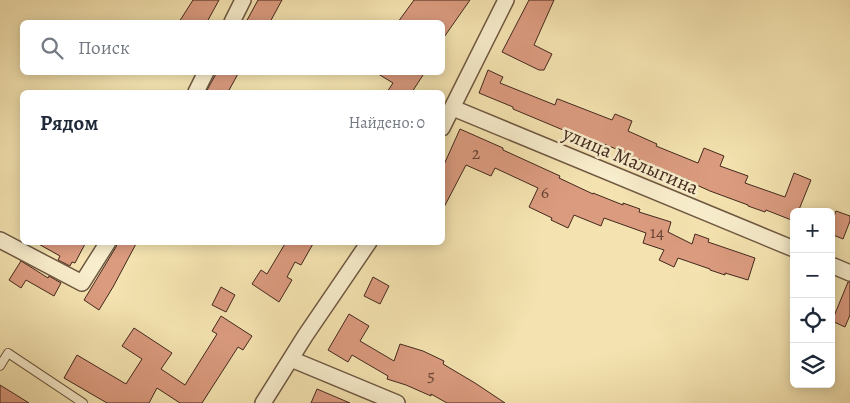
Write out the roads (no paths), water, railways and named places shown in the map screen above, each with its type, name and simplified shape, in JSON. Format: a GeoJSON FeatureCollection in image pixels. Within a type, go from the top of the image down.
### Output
{"type":"FeatureCollection","features":[{"type":"Feature","properties":{"kind":"street"},"geometry":{"type":"LineString","coordinates":[[233,20],[243,0]]}},
{"type":"Feature","properties":{"kind":"street"},"geometry":{"type":"LineString","coordinates":[[445,123],[506,0]]}},
{"type":"Feature","properties":{"kind":"street"},"geometry":{"type":"LineString","coordinates":[[197,90],[204,75]]}},
{"type":"Feature","properties":{"kind":"street","name":"улица Малыгина"},"geometry":{"type":"LineString","coordinates":[[453,108],[790,247]]}},
{"type":"Feature","properties":{"kind":"street"},"geometry":{"type":"LineString","coordinates":[[0,240],[82,283],[106,245]]}},
{"type":"Feature","properties":{"kind":"street"},"geometry":{"type":"LineString","coordinates":[[263,403],[367,245]]}},
{"type":"Feature","properties":{"kind":"street"},"geometry":{"type":"LineString","coordinates":[[835,267],[850,273]]}},
{"type":"Feature","properties":{"kind":"street"},"geometry":{"type":"LineString","coordinates":[[291,359],[398,403]]}},
{"type":"Feature","properties":{"kind":"lane"},"geometry":{"type":"LineString","coordinates":[[0,366],[8,353],[84,403]]}}]}
